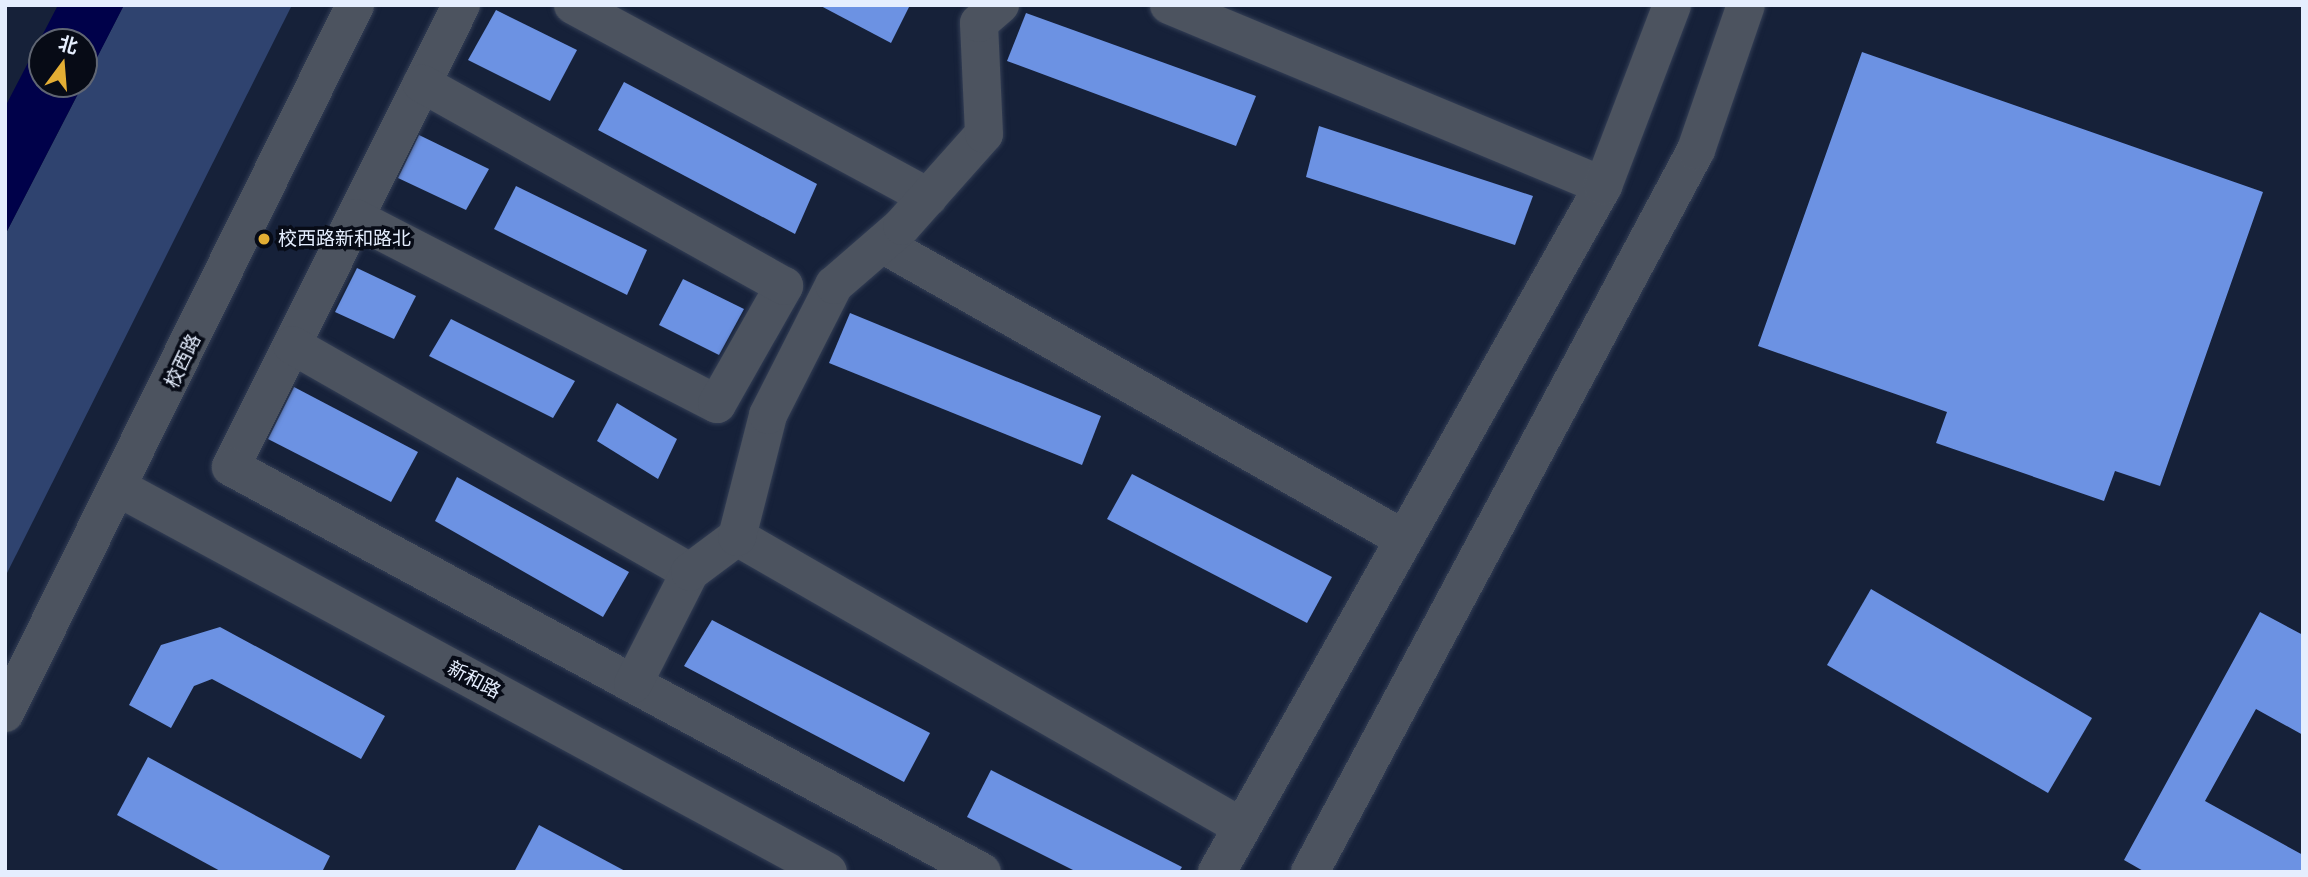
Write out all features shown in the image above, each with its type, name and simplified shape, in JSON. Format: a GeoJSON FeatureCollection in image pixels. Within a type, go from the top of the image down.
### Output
{"type":"FeatureCollection","features":[{"type":"Feature","properties":{"kind":"street","name":"校西路"},"geometry":{"type":"LineString","coordinates":[[5,713],[121,489],[355,5]]}},
{"type":"Feature","properties":{"kind":"street"},"geometry":{"type":"LineString","coordinates":[[461,5],[231,467],[982,872]]}},
{"type":"Feature","properties":{"kind":"street"},"geometry":{"type":"LineString","coordinates":[[573,5],[928,197]]}},
{"type":"Feature","properties":{"kind":"street"},"geometry":{"type":"LineString","coordinates":[[634,684],[690,572],[737,537],[768,415],[834,285],[881,244],[928,197],[984,134],[979,23],[1000,5]]}},
{"type":"Feature","properties":{"kind":"street"},"geometry":{"type":"LineString","coordinates":[[1169,5],[1603,186]]}},
{"type":"Feature","properties":{"kind":"street"},"geometry":{"type":"LineString","coordinates":[[1217,872],[1603,186],[1672,5]]}},
{"type":"Feature","properties":{"kind":"street"},"geometry":{"type":"LineString","coordinates":[[1310,872],[1696,150],[1746,5]]}},
{"type":"Feature","properties":{"kind":"street"},"geometry":{"type":"LineString","coordinates":[[355,218],[717,404],[784,286],[422,84]]}},
{"type":"Feature","properties":{"kind":"street"},"geometry":{"type":"LineString","coordinates":[[881,244],[1405,539]]}},
{"type":"Feature","properties":{"kind":"street"},"geometry":{"type":"LineString","coordinates":[[292,345],[690,572]]}},
{"type":"Feature","properties":{"kind":"street","name":"新和路"},"geometry":{"type":"LineString","coordinates":[[121,489],[828,872]]}},
{"type":"Feature","properties":{"kind":"street"},"geometry":{"type":"LineString","coordinates":[[737,537],[1242,827]]}},
{"type":"Feature","properties":{"kind":"shaded area"},"geometry":{"type":"Polygon","coordinates":[[[58,5],[124,5],[98,56],[98,28],[46,28],[58,5]]]}},
{"type":"Feature","properties":{"kind":"shaded area"},"geometry":{"type":"Polygon","coordinates":[[[124,5],[292,5],[5,577],[5,235],[76,98],[98,98],[98,55],[124,5]]]}},
{"type":"Feature","properties":{"kind":"shaded area"},"geometry":{"type":"Polygon","coordinates":[[[28,63],[28,98],[76,98],[5,235],[5,107],[28,63]]]}},
{"type":"Feature","properties":{"kind":"building"},"geometry":{"type":"Polygon","coordinates":[[[819,5],[910,5],[891,43],[819,5]]]}},
{"type":"Feature","properties":{"kind":"building"},"geometry":{"type":"Polygon","coordinates":[[[496,10],[577,50],[550,101],[468,60],[496,10]]]}},
{"type":"Feature","properties":{"kind":"building"},"geometry":{"type":"Polygon","coordinates":[[[1026,13],[1256,96],[1236,146],[1007,61],[1026,13]]]}},
{"type":"Feature","properties":{"kind":"building"},"geometry":{"type":"Polygon","coordinates":[[[1862,52],[2263,192],[2160,486],[2115,471],[2104,501],[1936,443],[1947,412],[1758,346],[1862,52]]]}},
{"type":"Feature","properties":{"kind":"building"},"geometry":{"type":"Polygon","coordinates":[[[624,82],[817,184],[795,234],[598,130],[624,82]]]}},
{"type":"Feature","properties":{"kind":"building"},"geometry":{"type":"Polygon","coordinates":[[[1319,126],[1533,196],[1515,245],[1306,177],[1319,126]]]}},
{"type":"Feature","properties":{"kind":"building"},"geometry":{"type":"Polygon","coordinates":[[[419,135],[489,169],[466,210],[398,178],[419,135]]]}},
{"type":"Feature","properties":{"kind":"building"},"geometry":{"type":"Polygon","coordinates":[[[516,186],[647,250],[627,295],[494,229],[516,186]]]}},
{"type":"Feature","properties":{"kind":"building"},"geometry":{"type":"Polygon","coordinates":[[[357,268],[416,296],[394,339],[335,312],[357,268]]]}},
{"type":"Feature","properties":{"kind":"building"},"geometry":{"type":"Polygon","coordinates":[[[683,279],[744,309],[719,355],[659,325],[683,279]]]}},
{"type":"Feature","properties":{"kind":"building"},"geometry":{"type":"Polygon","coordinates":[[[850,313],[1101,416],[1082,465],[829,363],[850,313]]]}},
{"type":"Feature","properties":{"kind":"building"},"geometry":{"type":"Polygon","coordinates":[[[451,319],[575,381],[553,418],[429,356],[451,319]]]}},
{"type":"Feature","properties":{"kind":"building"},"geometry":{"type":"Polygon","coordinates":[[[294,387],[418,452],[391,502],[268,439],[294,387]]]}},
{"type":"Feature","properties":{"kind":"building"},"geometry":{"type":"Polygon","coordinates":[[[617,403],[677,439],[658,479],[597,441],[617,403]]]}},
{"type":"Feature","properties":{"kind":"building"},"geometry":{"type":"Polygon","coordinates":[[[1132,474],[1332,577],[1307,623],[1107,519],[1132,474]]]}},
{"type":"Feature","properties":{"kind":"building"},"geometry":{"type":"Polygon","coordinates":[[[457,477],[629,572],[603,617],[435,521],[457,477]]]}},
{"type":"Feature","properties":{"kind":"building"},"geometry":{"type":"Polygon","coordinates":[[[1871,589],[2092,718],[2048,793],[1827,665],[1871,589]]]}},
{"type":"Feature","properties":{"kind":"building"},"geometry":{"type":"Polygon","coordinates":[[[2260,612],[2303,635],[2303,735],[2256,709],[2205,801],[2303,855],[2303,872],[2145,872],[2124,860],[2260,612]]]}},
{"type":"Feature","properties":{"kind":"building"},"geometry":{"type":"Polygon","coordinates":[[[712,620],[930,733],[904,782],[684,666],[712,620]]]}},
{"type":"Feature","properties":{"kind":"building"},"geometry":{"type":"Polygon","coordinates":[[[220,627],[385,716],[361,759],[212,679],[194,686],[171,728],[129,705],[161,645],[220,627]]]}},
{"type":"Feature","properties":{"kind":"building"},"geometry":{"type":"Polygon","coordinates":[[[148,757],[330,856],[322,872],[222,872],[117,815],[148,757]]]}},
{"type":"Feature","properties":{"kind":"building"},"geometry":{"type":"Polygon","coordinates":[[[991,770],[1182,867],[1179,872],[1077,872],[967,817],[991,770]]]}},
{"type":"Feature","properties":{"kind":"building"},"geometry":{"type":"Polygon","coordinates":[[[539,825],[627,872],[514,872],[539,825]]]}},
{"type":"Feature","properties":{"kind":"place","name":"校西路新和路北"},"geometry":{"type":"Point","coordinates":[264,239]}}]}
